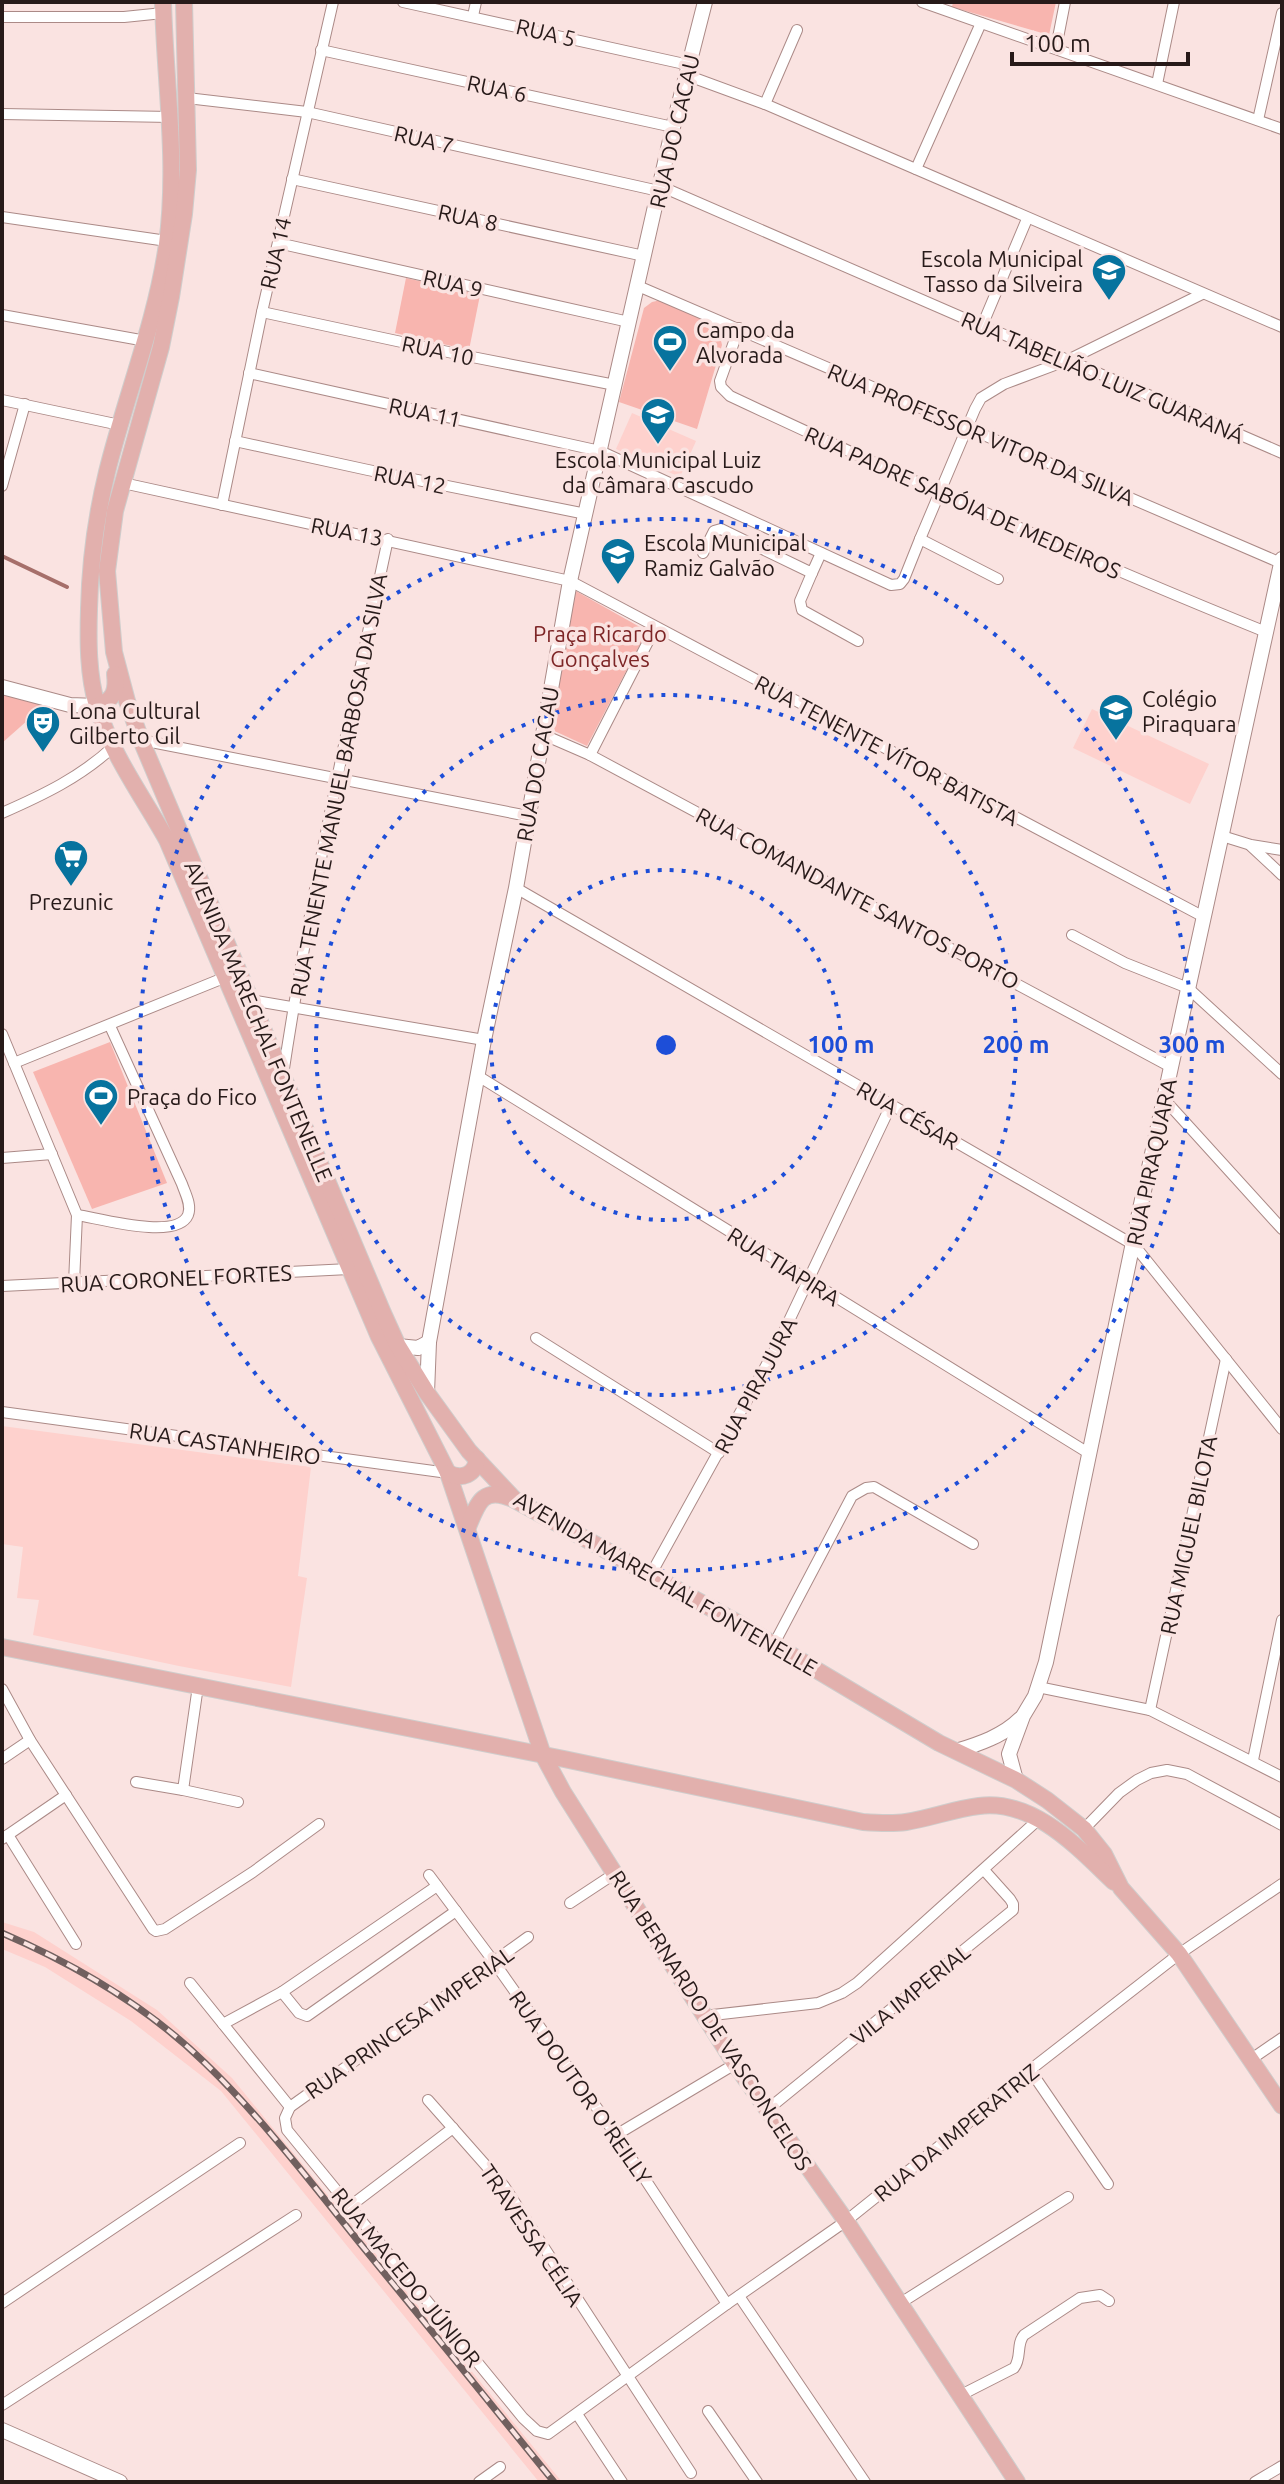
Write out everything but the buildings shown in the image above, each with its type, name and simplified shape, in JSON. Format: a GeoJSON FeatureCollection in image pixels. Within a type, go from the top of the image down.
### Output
{"type":"FeatureCollection","features":[{"type":"Feature","properties":{"kind":"main road","name":"AVENIDA MARECHAL FONTENELLE"},"geometry":{"type":"LineString","coordinates":[[185,2],[188,170],[179,254],[161,347],[115,511],[107,571],[114,652],[141,740],[398,1346],[427,1393],[477,1459],[515,1500],[774,1644],[881,1710],[1020,1782],[1084,1829],[1104,1854],[1121,1888]]}},
{"type":"Feature","properties":{"kind":"main road","name":"AVENIDA MARECHAL FONTENELLE"},"geometry":{"type":"LineString","coordinates":[[163,8],[172,164],[167,241],[146,341],[99,508],[91,560],[89,652],[97,706],[114,746],[167,840],[349,1269],[379,1337],[448,1473],[468,1527]]}},
{"type":"Feature","properties":{"kind":"main road"},"geometry":{"type":"LineString","coordinates":[[97,706],[107,703],[115,691],[114,652]]}},
{"type":"Feature","properties":{"kind":"main road"},"geometry":{"type":"LineString","coordinates":[[448,1473],[461,1477],[466,1475],[476,1467],[477,1459]]}},
{"type":"Feature","properties":{"kind":"main road"},"geometry":{"type":"LineString","coordinates":[[468,1527],[476,1504],[486,1496],[502,1494],[515,1500]]}},
{"type":"Feature","properties":{"kind":"main road","name":"RUA BERNARDO DE VASCONCELOS"},"geometry":{"type":"LineString","coordinates":[[468,1527],[543,1755],[563,1792],[735,2064],[846,2221],[1017,2482]]}},
{"type":"Feature","properties":{"kind":"main road"},"geometry":{"type":"LineString","coordinates":[[2,1647],[863,1822],[902,1822],[977,1806],[998,1806],[1031,1815],[1077,1847],[1121,1888],[1179,1954],[1282,2106]]}},
{"type":"Feature","properties":{"kind":"main road"},"geometry":{"type":"LineString","coordinates":[[563,1792],[567,1775],[584,1763]]}},
{"type":"Feature","properties":{"kind":"street","name":"RUA 14"},"geometry":{"type":"LineString","coordinates":[[222,505],[262,312],[333,2]]}},
{"type":"Feature","properties":{"kind":"street","name":"RUA 5"},"geometry":{"type":"LineString","coordinates":[[404,2],[473,16],[687,70],[1282,327]]}},
{"type":"Feature","properties":{"kind":"street"},"geometry":{"type":"LineString","coordinates":[[473,16],[476,2]]}},
{"type":"Feature","properties":{"kind":"street","name":"RUA DO CACAU"},"geometry":{"type":"LineString","coordinates":[[427,1393],[429,1342],[484,1040],[516,888],[570,581],[673,127],[705,2]]}},
{"type":"Feature","properties":{"kind":"street"},"geometry":{"type":"LineString","coordinates":[[922,2],[945,6],[981,23],[1282,129]]}},
{"type":"Feature","properties":{"kind":"street"},"geometry":{"type":"LineString","coordinates":[[1056,48],[1065,2]]}},
{"type":"Feature","properties":{"kind":"street"},"geometry":{"type":"LineString","coordinates":[[1157,84],[1174,2]]}},
{"type":"Feature","properties":{"kind":"street"},"geometry":{"type":"LineString","coordinates":[[2,17],[124,17],[163,8]]}},
{"type":"Feature","properties":{"kind":"street"},"geometry":{"type":"LineString","coordinates":[[1258,120],[1282,13]]}},
{"type":"Feature","properties":{"kind":"street"},"geometry":{"type":"LineString","coordinates":[[916,169],[981,23]]}},
{"type":"Feature","properties":{"kind":"street"},"geometry":{"type":"LineString","coordinates":[[765,104],[797,30]]}},
{"type":"Feature","properties":{"kind":"street","name":"RUA 6"},"geometry":{"type":"LineString","coordinates":[[321,50],[673,127]]}},
{"type":"Feature","properties":{"kind":"street","name":"RUA 7"},"geometry":{"type":"LineString","coordinates":[[187,98],[307,112],[660,188]]}},
{"type":"Feature","properties":{"kind":"street"},"geometry":{"type":"LineString","coordinates":[[2,114],[171,117]]}},
{"type":"Feature","properties":{"kind":"street","name":"RUA 8"},"geometry":{"type":"LineString","coordinates":[[292,179],[644,256]]}},
{"type":"Feature","properties":{"kind":"street","name":"RUA TABELIÃO LUIZ GUARANÁ"},"geometry":{"type":"LineString","coordinates":[[660,188],[1282,453]]}},
{"type":"Feature","properties":{"kind":"street"},"geometry":{"type":"LineString","coordinates":[[2,217],[167,241]]}},
{"type":"Feature","properties":{"kind":"street"},"geometry":{"type":"LineString","coordinates":[[982,326],[1027,219]]}},
{"type":"Feature","properties":{"kind":"street","name":"RUA 9"},"geometry":{"type":"LineString","coordinates":[[278,243],[629,322]]}},
{"type":"Feature","properties":{"kind":"street","name":"RUA PROFESSOR VITOR DA SILVA"},"geometry":{"type":"LineString","coordinates":[[638,286],[966,429],[1282,561]]}},
{"type":"Feature","properties":{"kind":"street"},"geometry":{"type":"LineString","coordinates":[[998,579],[920,539],[975,409],[990,391],[1068,360],[1202,294]]}},
{"type":"Feature","properties":{"kind":"street","name":"RUA 10"},"geometry":{"type":"LineString","coordinates":[[262,312],[615,385]]}},
{"type":"Feature","properties":{"kind":"street"},"geometry":{"type":"LineString","coordinates":[[2,315],[146,341]]}},
{"type":"Feature","properties":{"kind":"street","name":"RUA PADRE SABÓIA DE MEDEIROS"},"geometry":{"type":"LineString","coordinates":[[739,328],[720,381],[721,387],[730,396],[939,493],[1266,632]]}},
{"type":"Feature","properties":{"kind":"street","name":"RUA 11"},"geometry":{"type":"LineString","coordinates":[[249,373],[600,451],[891,585],[904,579],[920,539]]}},
{"type":"Feature","properties":{"kind":"street"},"geometry":{"type":"LineString","coordinates":[[2,400],[120,425]]}},
{"type":"Feature","properties":{"kind":"street"},"geometry":{"type":"LineString","coordinates":[[2,486],[25,404]]}},
{"type":"Feature","properties":{"kind":"street","name":"RUA 12"},"geometry":{"type":"LineString","coordinates":[[235,441],[586,514]]}},
{"type":"Feature","properties":{"kind":"street","name":"RUA 13"},"geometry":{"type":"LineString","coordinates":[[123,483],[570,581]]}},
{"type":"Feature","properties":{"kind":"street"},"geometry":{"type":"LineString","coordinates":[[703,553],[714,531],[721,529],[812,573]]}},
{"type":"Feature","properties":{"kind":"street","name":"RUA TENENTE MANUEL BARBOSA DA SILVA"},"geometry":{"type":"LineString","coordinates":[[283,1079],[293,1007],[336,778],[388,539]]}},
{"type":"Feature","properties":{"kind":"street"},"geometry":{"type":"LineString","coordinates":[[821,553],[800,601],[802,610],[858,641]]}},
{"type":"Feature","properties":{"kind":"street","name":"RUA PIRAQUARA"},"geometry":{"type":"LineString","coordinates":[[1020,1782],[1009,1754],[1046,1662],[1164,1099],[1282,561]]}},
{"type":"Feature","properties":{"kind":"street","name":"RUA TENENTE VÍTOR BATISTA"},"geometry":{"type":"LineString","coordinates":[[570,581],[1204,917]]}},
{"type":"Feature","properties":{"kind":"street"},"geometry":{"type":"LineString","coordinates":[[590,755],[655,628]]}},
{"type":"Feature","properties":{"kind":"street"},"geometry":{"type":"LineString","coordinates":[[2,687],[70,705],[97,706]]}},
{"type":"Feature","properties":{"kind":"street","name":"RUA COMANDANTE SANTOS PORTO"},"geometry":{"type":"LineString","coordinates":[[544,735],[590,755],[1171,1067]]}},
{"type":"Feature","properties":{"kind":"street"},"geometry":{"type":"LineString","coordinates":[[141,740],[528,816]]}},
{"type":"Feature","properties":{"kind":"street"},"geometry":{"type":"LineString","coordinates":[[2,813],[47,793],[86,770],[114,746]]}},
{"type":"Feature","properties":{"kind":"street"},"geometry":{"type":"LineString","coordinates":[[1222,836],[1282,850]]}},
{"type":"Feature","properties":{"kind":"street"},"geometry":{"type":"LineString","coordinates":[[1251,845],[1282,875]]}},
{"type":"Feature","properties":{"kind":"street","name":"RUA CÉSAR"},"geometry":{"type":"LineString","coordinates":[[516,888],[1134,1245]]}},
{"type":"Feature","properties":{"kind":"street"},"geometry":{"type":"LineString","coordinates":[[1072,935],[1125,963],[1188,988],[1282,1074]]}},
{"type":"Feature","properties":{"kind":"street"},"geometry":{"type":"LineString","coordinates":[[14,1063],[226,977]]}},
{"type":"Feature","properties":{"kind":"street"},"geometry":{"type":"LineString","coordinates":[[250,1000],[484,1040]]}},
{"type":"Feature","properties":{"kind":"street"},"geometry":{"type":"LineString","coordinates":[[77,1215],[158,1228],[180,1224],[188,1215],[182,1184],[110,1026]]}},
{"type":"Feature","properties":{"kind":"street"},"geometry":{"type":"LineString","coordinates":[[2,1034],[77,1215],[74,1283]]}},
{"type":"Feature","properties":{"kind":"street","name":"RUA TIAPIRA"},"geometry":{"type":"LineString","coordinates":[[478,1076],[1090,1454]]}},
{"type":"Feature","properties":{"kind":"street"},"geometry":{"type":"LineString","coordinates":[[1164,1099],[1282,1229]]}},
{"type":"Feature","properties":{"kind":"street","name":"RUA PIRAJURA"},"geometry":{"type":"LineString","coordinates":[[651,1574],[809,1282],[891,1105]]}},
{"type":"Feature","properties":{"kind":"street"},"geometry":{"type":"LineString","coordinates":[[2,1158],[52,1154]]}},
{"type":"Feature","properties":{"kind":"street"},"geometry":{"type":"LineString","coordinates":[[1134,1245],[1282,1429]]}},
{"type":"Feature","properties":{"kind":"street","name":"RUA CORONEL FORTES"},"geometry":{"type":"LineString","coordinates":[[2,1286],[349,1269]]}},
{"type":"Feature","properties":{"kind":"street"},"geometry":{"type":"LineString","coordinates":[[536,1338],[719,1453]]}},
{"type":"Feature","properties":{"kind":"street"},"geometry":{"type":"LineString","coordinates":[[398,1346],[418,1348],[429,1342]]}},
{"type":"Feature","properties":{"kind":"street","name":"RUA MIGUEL BILOTA"},"geometry":{"type":"LineString","coordinates":[[1150,1710],[1226,1359]]}},
{"type":"Feature","properties":{"kind":"street","name":"RUA CASTANHEIRO"},"geometry":{"type":"LineString","coordinates":[[2,1412],[448,1473]]}},
{"type":"Feature","properties":{"kind":"street"},"geometry":{"type":"LineString","coordinates":[[774,1644],[852,1496],[858,1491],[874,1487],[973,1544]]}},
{"type":"Feature","properties":{"kind":"street"},"geometry":{"type":"LineString","coordinates":[[1253,1760],[1282,1620]]}},
{"type":"Feature","properties":{"kind":"street"},"geometry":{"type":"LineString","coordinates":[[183,1790],[198,1686]]}},
{"type":"Feature","properties":{"kind":"street"},"geometry":{"type":"LineString","coordinates":[[1038,1687],[1150,1710],[1282,1777]]}},
{"type":"Feature","properties":{"kind":"street"},"geometry":{"type":"LineString","coordinates":[[2,1689],[30,1740],[156,1931],[165,1929],[231,1887],[319,1824]]}},
{"type":"Feature","properties":{"kind":"street","name":"RUA PIRAQUARA"},"geometry":{"type":"LineString","coordinates":[[956,1751],[1006,1731],[1023,1716]]}},
{"type":"Feature","properties":{"kind":"street"},"geometry":{"type":"LineString","coordinates":[[2,1759],[30,1740]]}},
{"type":"Feature","properties":{"kind":"street"},"geometry":{"type":"LineString","coordinates":[[1084,1829],[1119,1793],[1137,1780],[1167,1770],[1187,1774],[1282,1825]]}},
{"type":"Feature","properties":{"kind":"street"},"geometry":{"type":"LineString","coordinates":[[136,1782],[238,1802]]}},
{"type":"Feature","properties":{"kind":"street"},"geometry":{"type":"LineString","coordinates":[[66,1795],[5,1837],[76,1944]]}},
{"type":"Feature","properties":{"kind":"street"},"geometry":{"type":"LineString","coordinates":[[704,2016],[818,2003],[842,1993],[984,1870],[1031,1815]]}},
{"type":"Feature","properties":{"kind":"street","name":"VILA IMPERIAL"},"geometry":{"type":"LineString","coordinates":[[767,2110],[1013,1910],[1010,1899],[984,1870]]}},
{"type":"Feature","properties":{"kind":"street"},"geometry":{"type":"LineString","coordinates":[[570,1903],[614,1874]]}},
{"type":"Feature","properties":{"kind":"street","name":"RUA DOUTOR O'REILLY"},"geometry":{"type":"LineString","coordinates":[[429,1875],[616,2135],[727,2304]]}},
{"type":"Feature","properties":{"kind":"street","name":"RUA DA IMPERATRIZ"},"geometry":{"type":"LineString","coordinates":[[548,2434],[846,2221],[1030,2070],[1179,1954],[1282,1884]]}},
{"type":"Feature","properties":{"kind":"street"},"geometry":{"type":"LineString","coordinates":[[223,2024],[282,1992],[437,1886]]}},
{"type":"Feature","properties":{"kind":"street"},"geometry":{"type":"LineString","coordinates":[[282,1992],[299,2013],[307,2016],[456,1911]]}},
{"type":"Feature","properties":{"kind":"street","name":"RUA PRINCESA IMPERIAL"},"geometry":{"type":"LineString","coordinates":[[290,2107],[528,1937]]}},
{"type":"Feature","properties":{"kind":"street"},"geometry":{"type":"LineString","coordinates":[[190,1983],[290,2107]]}},
{"type":"Feature","properties":{"kind":"street"},"geometry":{"type":"LineString","coordinates":[[1250,2060],[1282,2038]]}},
{"type":"Feature","properties":{"kind":"street"},"geometry":{"type":"LineString","coordinates":[[616,2135],[735,2064]]}},
{"type":"Feature","properties":{"kind":"street"},"geometry":{"type":"LineString","coordinates":[[1030,2070],[1108,2184]]}},
{"type":"Feature","properties":{"kind":"street","name":"TRAVESSA CÉLIA"},"geometry":{"type":"LineString","coordinates":[[428,2100],[504,2186],[627,2377]]}},
{"type":"Feature","properties":{"kind":"street","name":"RUA MACEDO JÚNIOR"},"geometry":{"type":"LineString","coordinates":[[290,2107],[285,2118],[287,2130],[523,2418],[537,2431],[548,2434]]}},
{"type":"Feature","properties":{"kind":"street"},"geometry":{"type":"LineString","coordinates":[[349,2207],[453,2128]]}},
{"type":"Feature","properties":{"kind":"street"},"geometry":{"type":"LineString","coordinates":[[2,2303],[240,2143]]}},
{"type":"Feature","properties":{"kind":"street"},"geometry":{"type":"LineString","coordinates":[[899,2304],[1068,2197]]}},
{"type":"Feature","properties":{"kind":"street"},"geometry":{"type":"LineString","coordinates":[[2,2405],[296,2215]]}},
{"type":"Feature","properties":{"kind":"street"},"geometry":{"type":"LineString","coordinates":[[959,2396],[1014,2368],[1019,2362],[1024,2335],[1080,2298],[1100,2295],[1109,2301]]}},
{"type":"Feature","properties":{"kind":"street"},"geometry":{"type":"LineString","coordinates":[[739,2296],[865,2482]]}},
{"type":"Feature","properties":{"kind":"street"},"geometry":{"type":"LineString","coordinates":[[627,2377],[691,2473]]}},
{"type":"Feature","properties":{"kind":"street"},"geometry":{"type":"LineString","coordinates":[[708,2411],[757,2482]]}},
{"type":"Feature","properties":{"kind":"street"},"geometry":{"type":"LineString","coordinates":[[577,2414],[622,2482]]}},
{"type":"Feature","properties":{"kind":"street"},"geometry":{"type":"LineString","coordinates":[[2,2430],[120,2482]]}},
{"type":"Feature","properties":{"kind":"street"},"geometry":{"type":"LineString","coordinates":[[1255,2482],[1282,2466]]}},
{"type":"Feature","properties":{"kind":"street"},"geometry":{"type":"LineString","coordinates":[[479,2482],[500,2467]]}},
{"type":"Feature","properties":{"kind":"shaded area"},"geometry":{"type":"Polygon","coordinates":[[[632,413],[696,441],[680,477],[616,449],[632,413]]]}},
{"type":"Feature","properties":{"kind":"shaded area"},"geometry":{"type":"Polygon","coordinates":[[[1092,709],[1209,764],[1190,804],[1073,748],[1092,709]]]}},
{"type":"Feature","properties":{"kind":"shaded area"},"geometry":{"type":"Polygon","coordinates":[[[2,1426],[311,1467],[298,1576],[307,1578],[291,1687],[33,1635],[39,1600],[17,1598],[23,1547],[2,1544],[2,1426]]]}},
{"type":"Feature","properties":{"kind":"shaded area"},"geometry":{"type":"Polygon","coordinates":[[[2,1922],[34,1932],[157,2010],[232,2078],[562,2482],[539,2482],[221,2091],[131,2021],[45,1967],[2,1949],[2,1922]]]}},
{"type":"Feature","properties":{"kind":"green space"},"geometry":{"type":"Polygon","coordinates":[[[953,2],[1056,2],[1049,35],[952,7],[953,2]]]}},
{"type":"Feature","properties":{"kind":"green space"},"geometry":{"type":"Polygon","coordinates":[[[406,278],[480,295],[469,350],[395,333],[406,278]]]}},
{"type":"Feature","properties":{"kind":"green space","name":"Campo da Alvorada"},"geometry":{"type":"Polygon","coordinates":[[[661,300],[707,322],[714,328],[722,345],[697,429],[619,402],[644,308],[661,300]]]}},
{"type":"Feature","properties":{"kind":"green space","name":"Praça Ricardo Gonçalves"},"geometry":{"type":"Polygon","coordinates":[[[574,590],[647,631],[587,746],[548,728],[574,590]]]}},
{"type":"Feature","properties":{"kind":"green space"},"geometry":{"type":"Polygon","coordinates":[[[2,691],[46,704],[2,743],[2,691]]]}},
{"type":"Feature","properties":{"kind":"green space","name":"Praça do Fico"},"geometry":{"type":"Polygon","coordinates":[[[110,1042],[167,1183],[92,1209],[33,1072],[110,1042]]]}},
{"type":"Feature","properties":{"kind":"waterway"},"geometry":{"type":"LineString","coordinates":[[2,556],[67,587]]}},
{"type":"Feature","properties":{"kind":"railway"},"geometry":{"type":"LineString","coordinates":[[2,1933],[83,1973],[135,2005],[205,2063],[287,2152],[554,2482]]}},
{"type":"Feature","properties":{"kind":"place","name":"Escola Municipal Tasso da Silveira"},"geometry":{"type":"Point","coordinates":[1109,302]}},
{"type":"Feature","properties":{"kind":"place","name":"Campo da Alvorada"},"geometry":{"type":"Point","coordinates":[670,373]}},
{"type":"Feature","properties":{"kind":"place","name":"Escola Municipal Luiz da Câmara Cascudo"},"geometry":{"type":"Point","coordinates":[658,446]}},
{"type":"Feature","properties":{"kind":"place","name":"Escola Municipal Ramiz Galvão"},"geometry":{"type":"Point","coordinates":[618,586]}},
{"type":"Feature","properties":{"kind":"place","name":"Colégio Piraquara"},"geometry":{"type":"Point","coordinates":[1116,742]}},
{"type":"Feature","properties":{"kind":"place","name":"Lona Cultural Gilberto Gil"},"geometry":{"type":"Point","coordinates":[43,754]}},
{"type":"Feature","properties":{"kind":"place","name":"Prezunic"},"geometry":{"type":"Point","coordinates":[71,888]}},
{"type":"Feature","properties":{"kind":"place","name":"Praça do Fico"},"geometry":{"type":"Point","coordinates":[101,1127]}}]}
